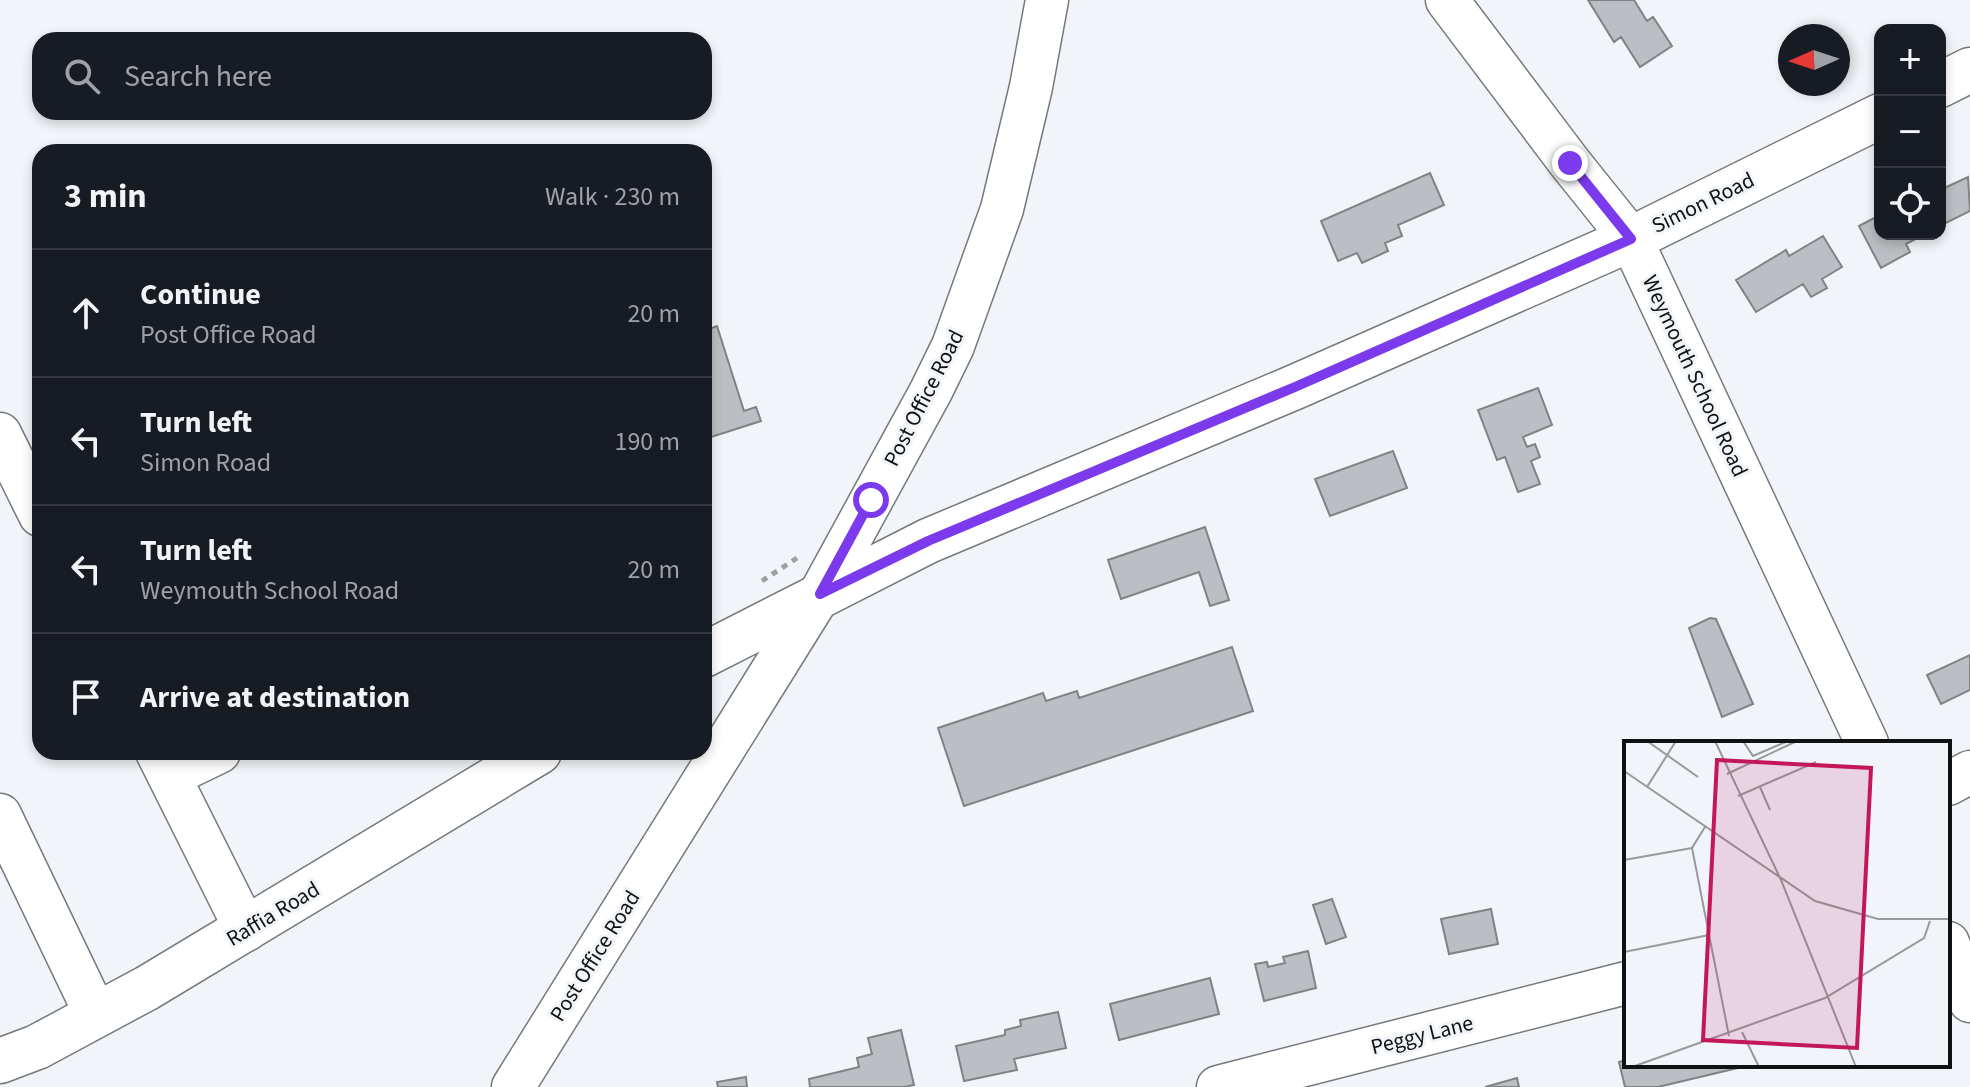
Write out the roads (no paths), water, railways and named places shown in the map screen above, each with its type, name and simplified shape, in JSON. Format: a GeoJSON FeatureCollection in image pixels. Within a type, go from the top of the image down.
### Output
{"type":"FeatureCollection","features":[{"type":"Feature","properties":{"kind":"main road"},"geometry":{"type":"LineString","coordinates":[[1946,82],[1970,70]]}},
{"type":"Feature","properties":{"kind":"main road","name":"Simon Road"},"geometry":{"type":"LineString","coordinates":[[820,594],[928,541],[1295,387],[1631,239],[1874,119]]}},
{"type":"Feature","properties":{"kind":"main road"},"geometry":{"type":"LineString","coordinates":[[712,651],[820,594]]}},
{"type":"Feature","properties":{"kind":"main road","name":"Raffia Road"},"geometry":{"type":"LineString","coordinates":[[0,1061],[37,1047],[246,930],[526,760]]}},
{"type":"Feature","properties":{"kind":"street","name":"Post Office Road"},"geometry":{"type":"LineString","coordinates":[[513,1087],[820,594],[953,346],[1002,209],[1031,87],[1047,0]]}},
{"type":"Feature","properties":{"kind":"street","name":"Weymouth School Road"},"geometry":{"type":"LineString","coordinates":[[1447,0],[1631,239],[1866,741]]}},
{"type":"Feature","properties":{"kind":"street"},"geometry":{"type":"LineString","coordinates":[[0,434],[32,499]]}},
{"type":"Feature","properties":{"kind":"street"},"geometry":{"type":"LineString","coordinates":[[163,764],[246,930]]}},
{"type":"Feature","properties":{"kind":"street"},"geometry":{"type":"LineString","coordinates":[[1950,783],[1970,772]]}},
{"type":"Feature","properties":{"kind":"street"},"geometry":{"type":"LineString","coordinates":[[0,815],[96,1015]]}},
{"type":"Feature","properties":{"kind":"street"},"geometry":{"type":"LineString","coordinates":[[1950,948],[1970,1001]]}},
{"type":"Feature","properties":{"kind":"street","name":"Peggy Lane"},"geometry":{"type":"LineString","coordinates":[[1227,1086],[1624,984]]}}]}
